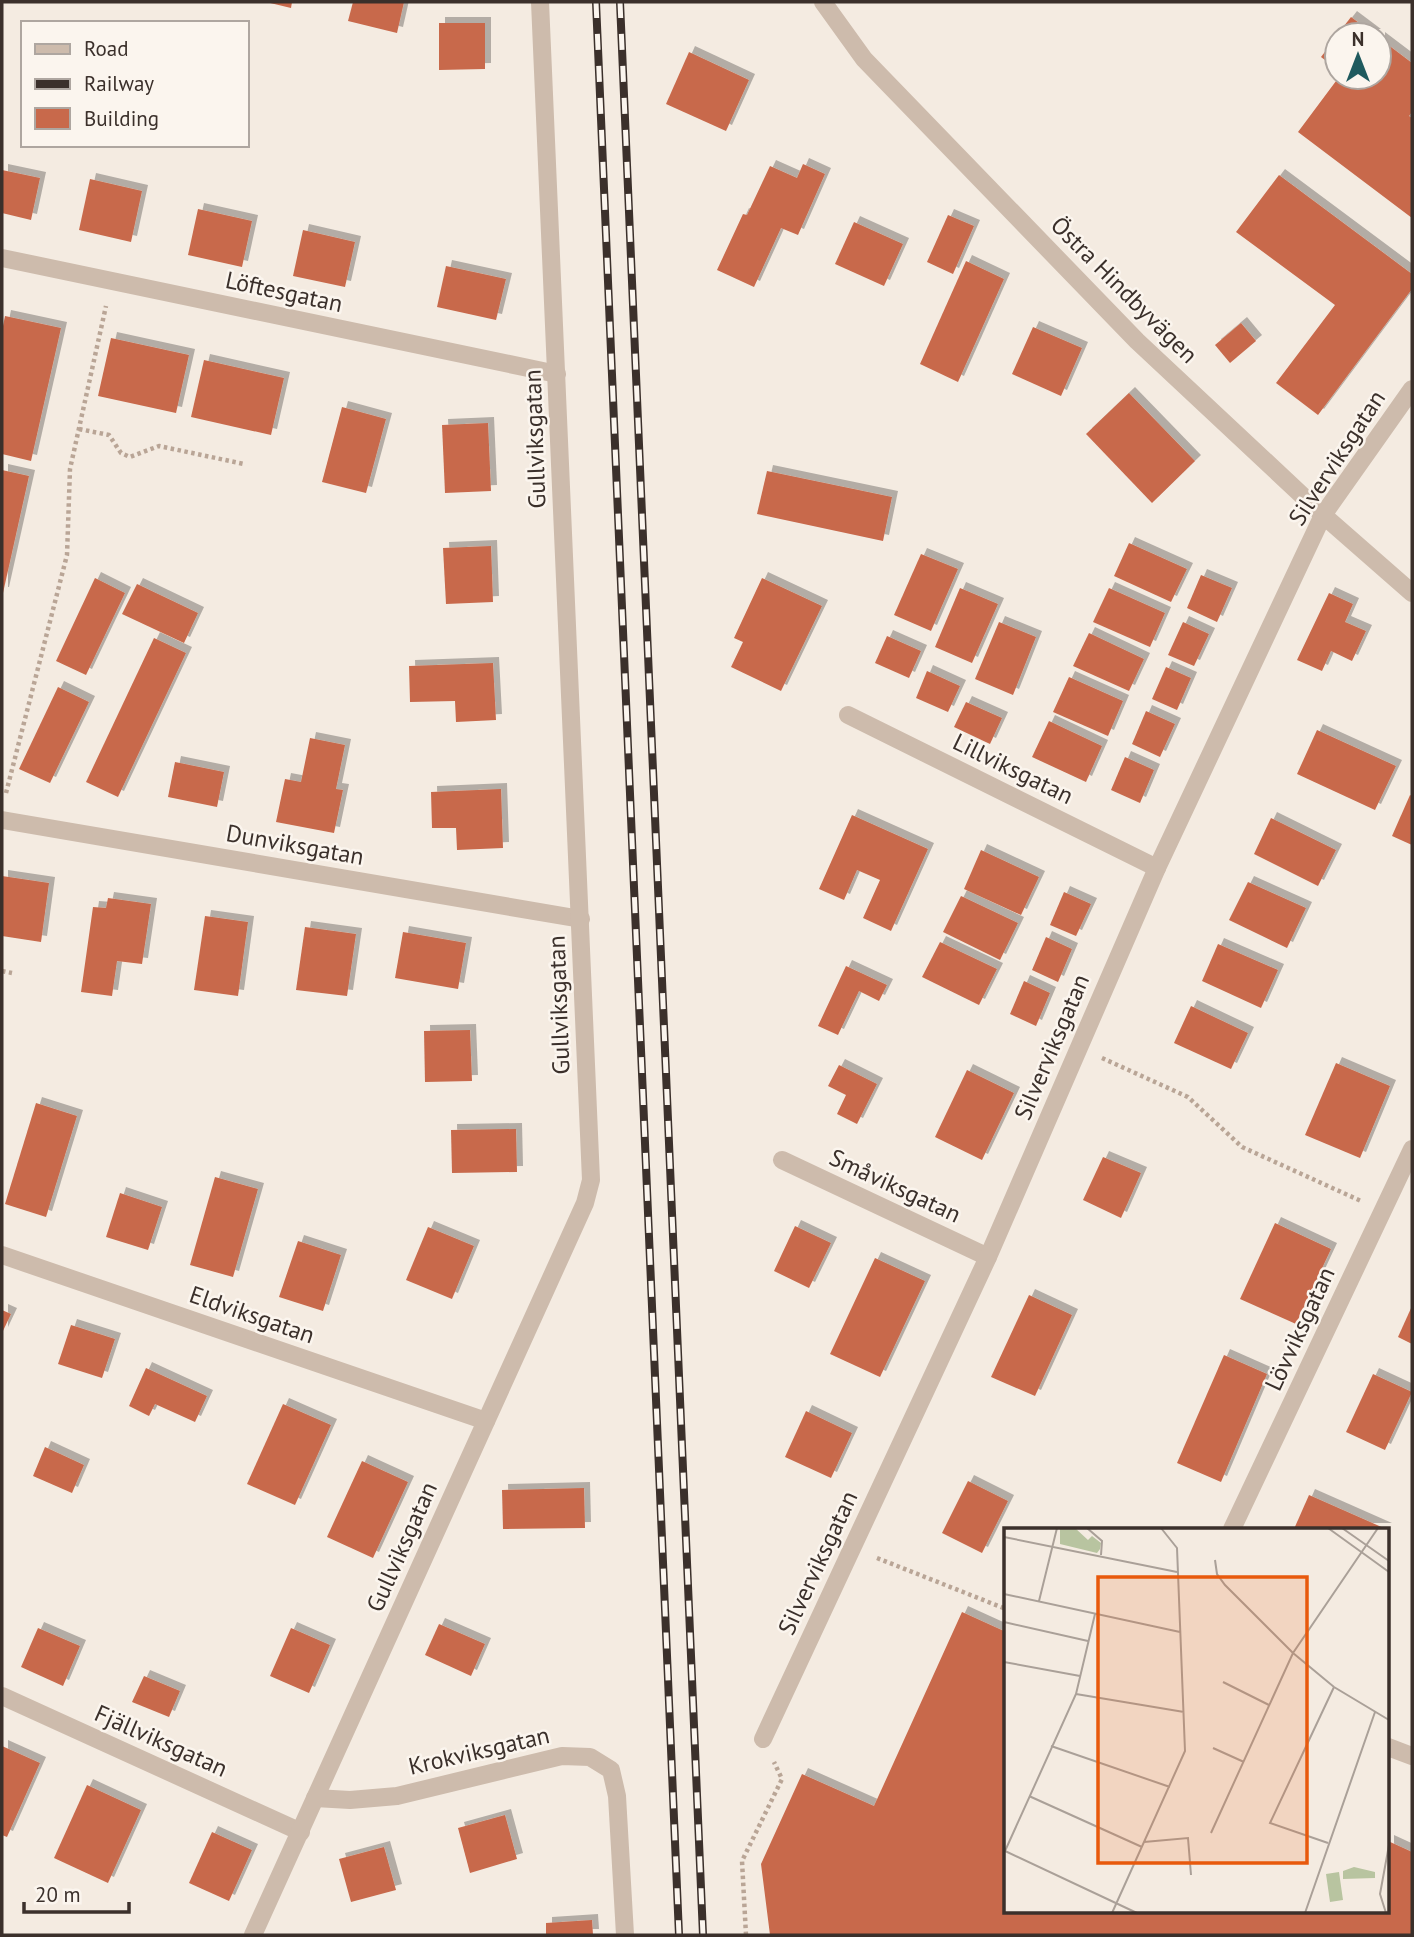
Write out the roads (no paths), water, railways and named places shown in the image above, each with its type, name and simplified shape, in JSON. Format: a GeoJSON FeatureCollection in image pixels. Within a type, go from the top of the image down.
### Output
{"type":"FeatureCollection","features":[{"type":"Feature","properties":{"kind":"street","name":"Gullviksgatan"},"geometry":{"type":"LineString","coordinates":[[253,1935],[585,1203],[591,1180],[540,2]]}},
{"type":"Feature","properties":{"kind":"street","name":"Östra Hindbyvägen"},"geometry":{"type":"LineString","coordinates":[[823,2],[864,59],[1137,341],[1323,515],[1412,593]]}},
{"type":"Feature","properties":{"kind":"street","name":"Löftesgatan"},"geometry":{"type":"LineString","coordinates":[[2,258],[557,374]]}},
{"type":"Feature","properties":{"kind":"street","name":"Silverviksgatan"},"geometry":{"type":"LineString","coordinates":[[763,1739],[988,1257],[1157,868],[1323,515],[1412,389]]}},
{"type":"Feature","properties":{"kind":"street","name":"Lillviksgatan"},"geometry":{"type":"LineString","coordinates":[[848,715],[1157,868]]}},
{"type":"Feature","properties":{"kind":"street","name":"Dunviksgatan"},"geometry":{"type":"LineString","coordinates":[[2,820],[580,919]]}},
{"type":"Feature","properties":{"kind":"street","name":"Lövviksgatan"},"geometry":{"type":"LineString","coordinates":[[1233,1528],[1412,1149]]}},
{"type":"Feature","properties":{"kind":"street","name":"Småviksgatan"},"geometry":{"type":"LineString","coordinates":[[782,1160],[988,1257]]}},
{"type":"Feature","properties":{"kind":"street","name":"Eldviksgatan"},"geometry":{"type":"LineString","coordinates":[[2,1255],[486,1421]]}},
{"type":"Feature","properties":{"kind":"street","name":"Fjällviksgatan"},"geometry":{"type":"LineString","coordinates":[[2,1696],[301,1832]]}},
{"type":"Feature","properties":{"kind":"street"},"geometry":{"type":"LineString","coordinates":[[1390,1748],[1412,1756]]}},
{"type":"Feature","properties":{"kind":"street","name":"Krokviksgatan"},"geometry":{"type":"LineString","coordinates":[[316,1798],[350,1800],[397,1796],[562,1756],[590,1757],[611,1770],[617,1796],[625,1935]]}},
{"type":"Feature","properties":{"kind":"railway"},"geometry":{"type":"LineString","coordinates":[[596,2],[679,1935]]}},
{"type":"Feature","properties":{"kind":"railway"},"geometry":{"type":"LineString","coordinates":[[620,2],[703,1935]]}}]}
